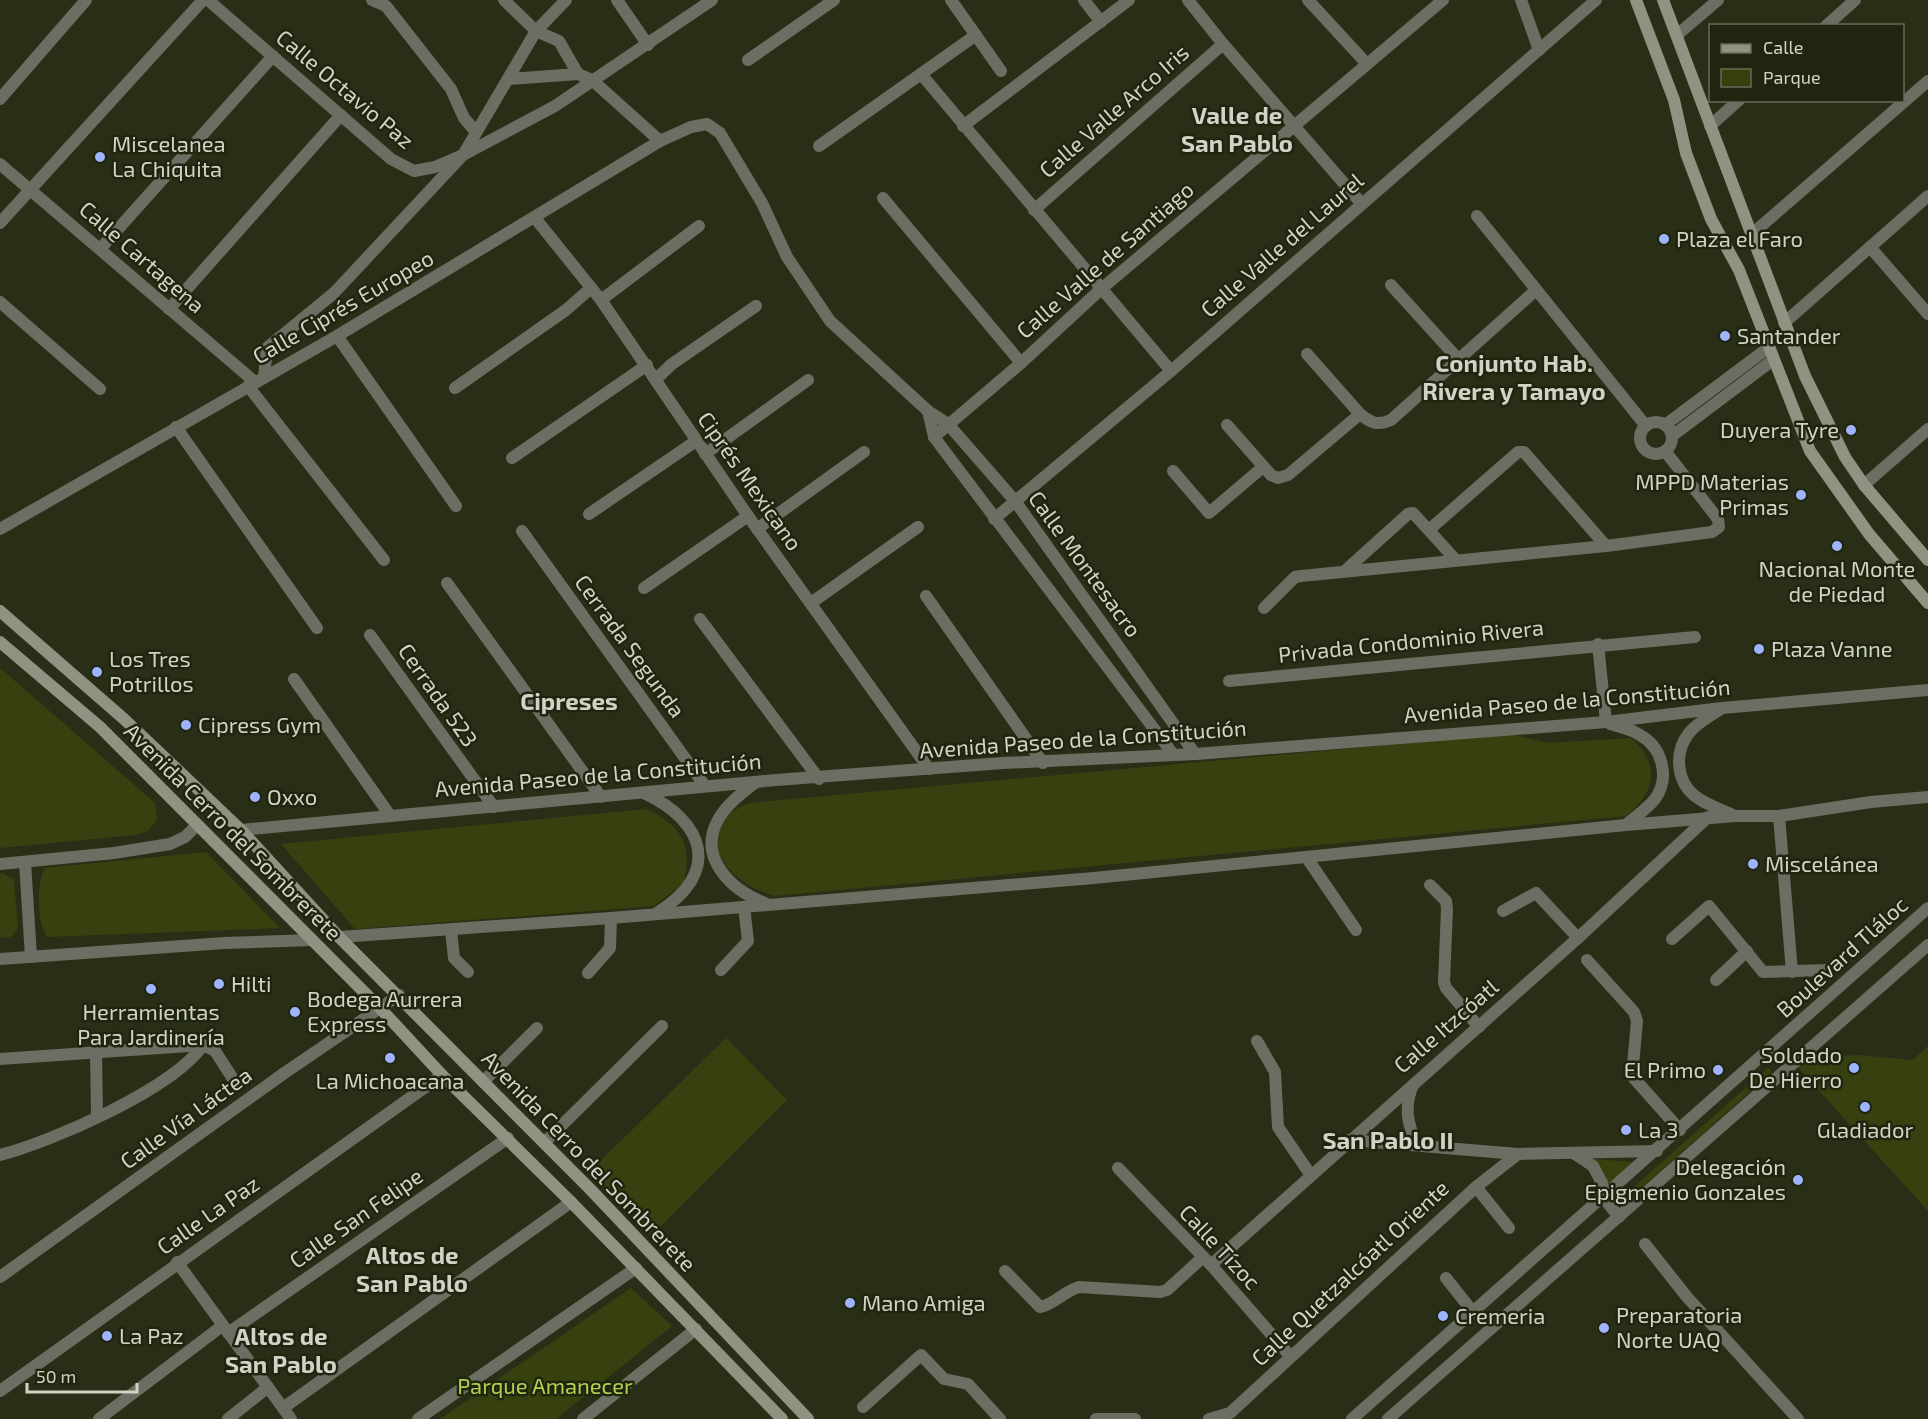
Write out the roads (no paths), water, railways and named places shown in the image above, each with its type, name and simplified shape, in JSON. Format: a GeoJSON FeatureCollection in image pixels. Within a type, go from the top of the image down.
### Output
{"type":"FeatureCollection","features":[{"type":"Feature","properties":{"kind":"main road"},"geometry":{"type":"LineString","coordinates":[[1636,0],[1674,100],[1686,153],[1702,197],[1711,219],[1739,270],[1810,451],[1869,534],[1928,603]]}},
{"type":"Feature","properties":{"kind":"main road"},"geometry":{"type":"LineString","coordinates":[[1663,0],[1804,376],[1829,428],[1864,485],[1928,560]]}},
{"type":"Feature","properties":{"kind":"main road","name":"Avenida Cerro del Sombrerete"},"geometry":{"type":"LineString","coordinates":[[0,611],[124,719],[241,830],[339,937],[544,1143],[806,1418]]}},
{"type":"Feature","properties":{"kind":"main road","name":"Avenida Cerro del Sombrerete"},"geometry":{"type":"LineString","coordinates":[[0,642],[100,727],[380,1008],[442,1075],[508,1138],[782,1419]]}},
{"type":"Feature","properties":{"kind":"street"},"geometry":{"type":"LineString","coordinates":[[0,99],[86,0]]}},
{"type":"Feature","properties":{"kind":"street"},"geometry":{"type":"LineString","coordinates":[[0,223],[206,0]]}},
{"type":"Feature","properties":{"kind":"street","name":"Calle Octavio Paz"},"geometry":{"type":"LineString","coordinates":[[206,0],[391,159],[414,171],[435,167],[463,155],[555,106],[712,0]]}},
{"type":"Feature","properties":{"kind":"street"},"geometry":{"type":"LineString","coordinates":[[372,0],[386,6],[451,89],[464,118],[476,132]]}},
{"type":"Feature","properties":{"kind":"street"},"geometry":{"type":"LineString","coordinates":[[504,0],[536,31],[559,41],[578,74]]}},
{"type":"Feature","properties":{"kind":"street"},"geometry":{"type":"LineString","coordinates":[[256,382],[267,348],[334,293],[463,155],[536,31],[566,0]]}},
{"type":"Feature","properties":{"kind":"street"},"geometry":{"type":"LineString","coordinates":[[617,0],[648,45]]}},
{"type":"Feature","properties":{"kind":"street"},"geometry":{"type":"LineString","coordinates":[[747,60],[834,0]]}},
{"type":"Feature","properties":{"kind":"street"},"geometry":{"type":"LineString","coordinates":[[951,0],[1001,71]]}},
{"type":"Feature","properties":{"kind":"street"},"geometry":{"type":"LineString","coordinates":[[1084,0],[1101,22]]}},
{"type":"Feature","properties":{"kind":"street"},"geometry":{"type":"LineString","coordinates":[[963,126],[1129,0]]}},
{"type":"Feature","properties":{"kind":"street"},"geometry":{"type":"LineString","coordinates":[[1188,0],[1223,44],[1361,203]]}},
{"type":"Feature","properties":{"kind":"street"},"geometry":{"type":"LineString","coordinates":[[1308,0],[1367,64]]}},
{"type":"Feature","properties":{"kind":"street"},"geometry":{"type":"LineString","coordinates":[[1521,0],[1539,50]]}},
{"type":"Feature","properties":{"kind":"street","name":"Calle Valle del Laurel"},"geometry":{"type":"LineString","coordinates":[[994,519],[1171,371],[1596,0]]}},
{"type":"Feature","properties":{"kind":"street"},"geometry":{"type":"LineString","coordinates":[[1677,34],[1718,0]]}},
{"type":"Feature","properties":{"kind":"street"},"geometry":{"type":"LineString","coordinates":[[1828,24],[1856,0]]}},
{"type":"Feature","properties":{"kind":"street","name":"Calle Valle de Santiago"},"geometry":{"type":"LineString","coordinates":[[934,437],[1021,363],[1100,290],[1438,2]]}},
{"type":"Feature","properties":{"kind":"street"},"geometry":{"type":"LineString","coordinates":[[819,146],[976,35]]}},
{"type":"Feature","properties":{"kind":"street","name":"Calle Valle Arco Iris"},"geometry":{"type":"LineString","coordinates":[[1034,210],[1223,44]]}},
{"type":"Feature","properties":{"kind":"street"},"geometry":{"type":"LineString","coordinates":[[101,248],[273,56]]}},
{"type":"Feature","properties":{"kind":"street"},"geometry":{"type":"LineString","coordinates":[[509,79],[578,74],[592,80],[660,141]]}},
{"type":"Feature","properties":{"kind":"street"},"geometry":{"type":"LineString","coordinates":[[921,75],[1100,290],[1171,371]]}},
{"type":"Feature","properties":{"kind":"street"},"geometry":{"type":"LineString","coordinates":[[1904,102],[1928,81]]}},
{"type":"Feature","properties":{"kind":"street"},"geometry":{"type":"LineString","coordinates":[[1710,126],[1737,102]]}},
{"type":"Feature","properties":{"kind":"street"},"geometry":{"type":"LineString","coordinates":[[1752,234],[1904,102]]}},
{"type":"Feature","properties":{"kind":"street"},"geometry":{"type":"LineString","coordinates":[[169,309],[341,115]]}},
{"type":"Feature","properties":{"kind":"street","name":"Calle Ciprés Europeo"},"geometry":{"type":"LineString","coordinates":[[0,529],[337,336],[660,141],[691,127],[707,124]]}},
{"type":"Feature","properties":{"kind":"street","name":"Calle Montesacro"},"geometry":{"type":"LineString","coordinates":[[707,124],[720,133],[762,203],[787,257],[830,321],[928,411],[948,424],[1015,501],[1195,754]]}},
{"type":"Feature","properties":{"kind":"street","name":"Calle Cartagena"},"geometry":{"type":"LineString","coordinates":[[0,164],[256,382],[384,560]]}},
{"type":"Feature","properties":{"kind":"street"},"geometry":{"type":"LineString","coordinates":[[1784,322],[1928,196]]}},
{"type":"Feature","properties":{"kind":"street"},"geometry":{"type":"LineString","coordinates":[[883,198],[1021,363]]}},
{"type":"Feature","properties":{"kind":"street"},"geometry":{"type":"LineString","coordinates":[[1477,216],[1646,426]]}},
{"type":"Feature","properties":{"kind":"street","name":"Ciprés Mexicano"},"geometry":{"type":"LineString","coordinates":[[535,218],[591,288],[647,365],[757,529],[929,770]]}},
{"type":"Feature","properties":{"kind":"street"},"geometry":{"type":"LineString","coordinates":[[600,300],[699,226]]}},
{"type":"Feature","properties":{"kind":"street"},"geometry":{"type":"LineString","coordinates":[[1870,247],[1927,312]]}},
{"type":"Feature","properties":{"kind":"street"},"geometry":{"type":"LineString","coordinates":[[1390,285],[1459,360]]}},
{"type":"Feature","properties":{"kind":"street"},"geometry":{"type":"LineString","coordinates":[[456,388],[566,310],[591,288]]}},
{"type":"Feature","properties":{"kind":"street"},"geometry":{"type":"LineString","coordinates":[[1307,354],[1360,414],[1377,424],[1390,420],[1536,290]]}},
{"type":"Feature","properties":{"kind":"street"},"geometry":{"type":"LineString","coordinates":[[0,302],[100,388]]}},
{"type":"Feature","properties":{"kind":"street"},"geometry":{"type":"LineString","coordinates":[[656,379],[672,364],[756,306]]}},
{"type":"Feature","properties":{"kind":"street"},"geometry":{"type":"LineString","coordinates":[[337,336],[456,506]]}},
{"type":"Feature","properties":{"kind":"street"},"geometry":{"type":"LineString","coordinates":[[1669,430],[1771,354]]}},
{"type":"Feature","properties":{"kind":"street"},"geometry":{"type":"LineString","coordinates":[[512,458],[647,365]]}},
{"type":"Feature","properties":{"kind":"street"},"geometry":{"type":"LineString","coordinates":[[705,454],[808,380]]}},
{"type":"Feature","properties":{"kind":"street","name":"Calle Montesacro"},"geometry":{"type":"LineString","coordinates":[[928,411],[934,437],[1173,754]]}},
{"type":"Feature","properties":{"kind":"street"},"geometry":{"type":"LineString","coordinates":[[1227,425],[1263,467],[1274,477],[1283,477],[1360,414]]}},
{"type":"Feature","properties":{"kind":"street"},"geometry":{"type":"LineString","coordinates":[[1656,422],[1669,430],[1671,444],[1665,451],[1656,454],[1643,448],[1641,434],[1646,426],[1656,422]]}},
{"type":"Feature","properties":{"kind":"street"},"geometry":{"type":"LineString","coordinates":[[176,428],[317,628]]}},
{"type":"Feature","properties":{"kind":"street"},"geometry":{"type":"LineString","coordinates":[[1864,485],[1928,429]]}},
{"type":"Feature","properties":{"kind":"street"},"geometry":{"type":"LineString","coordinates":[[589,514],[696,441]]}},
{"type":"Feature","properties":{"kind":"street"},"geometry":{"type":"LineString","coordinates":[[1264,608],[1295,577],[1347,569],[1606,546],[1712,532],[1719,527],[1718,519],[1665,451]]}},
{"type":"Feature","properties":{"kind":"street"},"geometry":{"type":"LineString","coordinates":[[757,529],[864,452]]}},
{"type":"Feature","properties":{"kind":"street"},"geometry":{"type":"LineString","coordinates":[[1430,529],[1518,453],[1524,452],[1606,546]]}},
{"type":"Feature","properties":{"kind":"street"},"geometry":{"type":"LineString","coordinates":[[1173,471],[1209,513],[1263,467]]}},
{"type":"Feature","properties":{"kind":"street"},"geometry":{"type":"LineString","coordinates":[[1347,569],[1408,514],[1417,516],[1455,559]]}},
{"type":"Feature","properties":{"kind":"street"},"geometry":{"type":"LineString","coordinates":[[644,588],[748,516]]}},
{"type":"Feature","properties":{"kind":"street"},"geometry":{"type":"LineString","coordinates":[[811,603],[918,527]]}},
{"type":"Feature","properties":{"kind":"street","name":"Cerrada Segunda"},"geometry":{"type":"LineString","coordinates":[[522,531],[705,786]]}},
{"type":"Feature","properties":{"kind":"street"},"geometry":{"type":"LineString","coordinates":[[447,583],[601,797]]}},
{"type":"Feature","properties":{"kind":"street"},"geometry":{"type":"LineString","coordinates":[[926,596],[1042,763]]}},
{"type":"Feature","properties":{"kind":"street"},"geometry":{"type":"LineString","coordinates":[[700,619],[819,779]]}},
{"type":"Feature","properties":{"kind":"street","name":"Cerrada 523"},"geometry":{"type":"LineString","coordinates":[[370,634],[494,807]]}},
{"type":"Feature","properties":{"kind":"street","name":"Privada Condominio Rivera"},"geometry":{"type":"LineString","coordinates":[[1229,681],[1598,644],[1695,637]]}},
{"type":"Feature","properties":{"kind":"street"},"geometry":{"type":"LineString","coordinates":[[1598,644],[1606,722],[1646,739],[1658,752],[1663,769],[1658,795],[1647,808],[1626,825]]}},
{"type":"Feature","properties":{"kind":"street"},"geometry":{"type":"LineString","coordinates":[[294,679],[389,814]]}},
{"type":"Feature","properties":{"kind":"street","name":"Avenida Paseo de la Constitución"},"geometry":{"type":"LineString","coordinates":[[241,830],[389,814],[494,807],[705,786],[1195,754],[1606,722],[1722,708],[1928,690]]}},
{"type":"Feature","properties":{"kind":"street"},"geometry":{"type":"LineString","coordinates":[[1722,708],[1690,732],[1681,747],[1679,764],[1684,782],[1696,797],[1735,816]]}},
{"type":"Feature","properties":{"kind":"street"},"geometry":{"type":"LineString","coordinates":[[756,782],[732,802],[719,818],[712,836],[712,849],[718,869],[730,883],[747,895],[770,904]]}},
{"type":"Feature","properties":{"kind":"street"},"geometry":{"type":"LineString","coordinates":[[643,793],[681,816],[694,833],[699,852],[697,871],[687,889],[654,915]]}},
{"type":"Feature","properties":{"kind":"street"},"geometry":{"type":"LineString","coordinates":[[339,937],[654,915],[1307,858],[1626,825],[1735,816],[1779,816],[1871,802],[1928,797]]}},
{"type":"Feature","properties":{"kind":"street"},"geometry":{"type":"LineString","coordinates":[[1779,816],[1792,972]]}},
{"type":"Feature","properties":{"kind":"street","name":"Calle Itzcóatl"},"geometry":{"type":"LineString","coordinates":[[1005,1271],[1040,1306],[1046,1306],[1068,1290],[1079,1287],[1160,1292],[1167,1290],[1206,1262],[1479,1027],[1708,818]]}},
{"type":"Feature","properties":{"kind":"street"},"geometry":{"type":"LineString","coordinates":[[0,864],[170,844],[185,837],[197,825]]}},
{"type":"Feature","properties":{"kind":"street"},"geometry":{"type":"LineString","coordinates":[[1307,858],[1356,930]]}},
{"type":"Feature","properties":{"kind":"street"},"geometry":{"type":"LineString","coordinates":[[25,861],[31,957]]}},
{"type":"Feature","properties":{"kind":"street"},"geometry":{"type":"LineString","coordinates":[[1430,885],[1446,901],[1443,974],[1446,988],[1479,1027]]}},
{"type":"Feature","properties":{"kind":"street"},"geometry":{"type":"LineString","coordinates":[[1503,911],[1536,893],[1578,938]]}},
{"type":"Feature","properties":{"kind":"street"},"geometry":{"type":"LineString","coordinates":[[1672,939],[1709,906],[1763,972],[1829,970]]}},
{"type":"Feature","properties":{"kind":"street"},"geometry":{"type":"LineString","coordinates":[[721,970],[748,941],[744,907]]}},
{"type":"Feature","properties":{"kind":"street","name":"Boulevard Tláloc"},"geometry":{"type":"LineString","coordinates":[[1352,1419],[1657,1151],[1928,908]]}},
{"type":"Feature","properties":{"kind":"street"},"geometry":{"type":"LineString","coordinates":[[588,973],[610,948],[610,918]]}},
{"type":"Feature","properties":{"kind":"street"},"geometry":{"type":"LineString","coordinates":[[452,930],[454,958],[468,972]]}},
{"type":"Feature","properties":{"kind":"street"},"geometry":{"type":"LineString","coordinates":[[0,959],[312,940]]}},
{"type":"Feature","properties":{"kind":"street"},"geometry":{"type":"LineString","coordinates":[[1388,1419],[1928,945]]}},
{"type":"Feature","properties":{"kind":"street"},"geometry":{"type":"LineString","coordinates":[[1716,980],[1747,951]]}},
{"type":"Feature","properties":{"kind":"street"},"geometry":{"type":"LineString","coordinates":[[1587,960],[1634,1012],[1637,1021],[1632,1076],[1680,1130]]}},
{"type":"Feature","properties":{"kind":"street","name":"Calle Vía Láctea"},"geometry":{"type":"LineString","coordinates":[[0,1277],[283,1074],[399,995]]}},
{"type":"Feature","properties":{"kind":"street"},"geometry":{"type":"LineString","coordinates":[[544,1143],[662,1026]]}},
{"type":"Feature","properties":{"kind":"street"},"geometry":{"type":"LineString","coordinates":[[483,1082],[537,1028]]}},
{"type":"Feature","properties":{"kind":"street"},"geometry":{"type":"LineString","coordinates":[[1257,1041],[1275,1072],[1278,1127],[1281,1135],[1310,1174]]}},
{"type":"Feature","properties":{"kind":"street"},"geometry":{"type":"LineString","coordinates":[[0,1163],[144,1093],[195,1057],[203,1045]]}},
{"type":"Feature","properties":{"kind":"street"},"geometry":{"type":"LineString","coordinates":[[0,1059],[203,1045],[215,1051],[237,1085]]}},
{"type":"Feature","properties":{"kind":"street"},"geometry":{"type":"LineString","coordinates":[[96,1053],[98,1115]]}},
{"type":"Feature","properties":{"kind":"street","name":"Calle La Paz"},"geometry":{"type":"LineString","coordinates":[[0,1391],[177,1262],[442,1075]]}},
{"type":"Feature","properties":{"kind":"street"},"geometry":{"type":"LineString","coordinates":[[1414,1082],[1407,1109],[1408,1123],[1417,1144]]}},
{"type":"Feature","properties":{"kind":"street","name":"Calle San Felipe"},"geometry":{"type":"LineString","coordinates":[[99,1419],[225,1329],[508,1138]]}},
{"type":"Feature","properties":{"kind":"street"},"geometry":{"type":"LineString","coordinates":[[1349,1140],[1518,1154],[1657,1151]]}},
{"type":"Feature","properties":{"kind":"street"},"geometry":{"type":"LineString","coordinates":[[0,1155],[31,1147]]}},
{"type":"Feature","properties":{"kind":"street","name":"Calle Quetzalcóatl Oriente"},"geometry":{"type":"LineString","coordinates":[[1209,1419],[1230,1413],[1476,1187],[1518,1154]]}},
{"type":"Feature","properties":{"kind":"street"},"geometry":{"type":"LineString","coordinates":[[1575,1154],[1593,1166],[1602,1183],[1602,1197],[1619,1217]]}},
{"type":"Feature","properties":{"kind":"street","name":"Calle Tízoc"},"geometry":{"type":"LineString","coordinates":[[1118,1168],[1290,1356]]}},
{"type":"Feature","properties":{"kind":"street"},"geometry":{"type":"LineString","coordinates":[[1476,1187],[1509,1228]]}},
{"type":"Feature","properties":{"kind":"street"},"geometry":{"type":"LineString","coordinates":[[283,1408],[571,1202]]}},
{"type":"Feature","properties":{"kind":"street"},"geometry":{"type":"LineString","coordinates":[[1646,1244],[1688,1297],[1798,1419]]}},
{"type":"Feature","properties":{"kind":"street"},"geometry":{"type":"LineString","coordinates":[[177,1262],[291,1419]]}},
{"type":"Feature","properties":{"kind":"street"},"geometry":{"type":"LineString","coordinates":[[418,1419],[636,1268]]}},
{"type":"Feature","properties":{"kind":"street"},"geometry":{"type":"LineString","coordinates":[[1446,1278],[1473,1312]]}},
{"type":"Feature","properties":{"kind":"street"},"geometry":{"type":"LineString","coordinates":[[583,1419],[696,1329]]}},
{"type":"Feature","properties":{"kind":"street"},"geometry":{"type":"LineString","coordinates":[[863,1407],[921,1355],[944,1378],[968,1384],[1000,1419]]}},
{"type":"Feature","properties":{"kind":"street"},"geometry":{"type":"LineString","coordinates":[[228,1419],[268,1387]]}},
{"type":"Feature","properties":{"kind":"street"},"geometry":{"type":"LineString","coordinates":[[1096,1419],[1135,1419]]}},
{"type":"Feature","properties":{"kind":"place","name":"Miscelanea La Chiquita"},"geometry":{"type":"Point","coordinates":[100,157]}},
{"type":"Feature","properties":{"kind":"place","name":"Plaza el Faro"},"geometry":{"type":"Point","coordinates":[1664,239]}},
{"type":"Feature","properties":{"kind":"place","name":"Santander"},"geometry":{"type":"Point","coordinates":[1725,336]}},
{"type":"Feature","properties":{"kind":"place","name":"Duyera Tyre"},"geometry":{"type":"Point","coordinates":[1851,430]}},
{"type":"Feature","properties":{"kind":"place","name":"MPPD Materias Primas"},"geometry":{"type":"Point","coordinates":[1801,495]}},
{"type":"Feature","properties":{"kind":"place","name":"Nacional Monte de Piedad"},"geometry":{"type":"Point","coordinates":[1837,546]}},
{"type":"Feature","properties":{"kind":"place","name":"Plaza Vanne"},"geometry":{"type":"Point","coordinates":[1759,649]}},
{"type":"Feature","properties":{"kind":"place","name":"Los Tres Potrillos"},"geometry":{"type":"Point","coordinates":[97,672]}},
{"type":"Feature","properties":{"kind":"place","name":"Cipress Gym"},"geometry":{"type":"Point","coordinates":[186,725]}},
{"type":"Feature","properties":{"kind":"place","name":"Oxxo"},"geometry":{"type":"Point","coordinates":[255,797]}},
{"type":"Feature","properties":{"kind":"place","name":"Miscelánea"},"geometry":{"type":"Point","coordinates":[1753,864]}},
{"type":"Feature","properties":{"kind":"place","name":"Hilti"},"geometry":{"type":"Point","coordinates":[219,984]}},
{"type":"Feature","properties":{"kind":"place","name":"Herramientas Para Jardinería"},"geometry":{"type":"Point","coordinates":[151,989]}},
{"type":"Feature","properties":{"kind":"place","name":"Bodega Aurrera Express"},"geometry":{"type":"Point","coordinates":[295,1012]}},
{"type":"Feature","properties":{"kind":"place","name":"La Michoacana"},"geometry":{"type":"Point","coordinates":[390,1058]}},
{"type":"Feature","properties":{"kind":"place","name":"Soldado De Hierro"},"geometry":{"type":"Point","coordinates":[1854,1068]}},
{"type":"Feature","properties":{"kind":"place","name":"El Primo"},"geometry":{"type":"Point","coordinates":[1718,1070]}},
{"type":"Feature","properties":{"kind":"place","name":"Gladiador"},"geometry":{"type":"Point","coordinates":[1865,1107]}},
{"type":"Feature","properties":{"kind":"place","name":"La 3"},"geometry":{"type":"Point","coordinates":[1626,1130]}},
{"type":"Feature","properties":{"kind":"place","name":"Delegación Epigmenio Gonzales"},"geometry":{"type":"Point","coordinates":[1798,1180]}},
{"type":"Feature","properties":{"kind":"place","name":"Mano Amiga"},"geometry":{"type":"Point","coordinates":[850,1303]}},
{"type":"Feature","properties":{"kind":"place","name":"Cremeria"},"geometry":{"type":"Point","coordinates":[1443,1316]}},
{"type":"Feature","properties":{"kind":"place","name":"Preparatoria Norte UAQ"},"geometry":{"type":"Point","coordinates":[1604,1328]}},
{"type":"Feature","properties":{"kind":"place","name":"La Paz"},"geometry":{"type":"Point","coordinates":[107,1336]}},
{"type":"Feature","properties":{"kind":"district","name":"Valle de San Pablo"},"geometry":{"type":"Point","coordinates":[1237,130]}},
{"type":"Feature","properties":{"kind":"district","name":"Conjunto Hab. Rivera y Tamayo"},"geometry":{"type":"Point","coordinates":[1514,378]}},
{"type":"Feature","properties":{"kind":"district","name":"Cipreses"},"geometry":{"type":"Point","coordinates":[569,702]}},
{"type":"Feature","properties":{"kind":"district","name":"San Pablo II"},"geometry":{"type":"Point","coordinates":[1388,1141]}},
{"type":"Feature","properties":{"kind":"district","name":"Altos de San Pablo"},"geometry":{"type":"Point","coordinates":[412,1270]}},
{"type":"Feature","properties":{"kind":"district","name":"Altos de San Pablo"},"geometry":{"type":"Point","coordinates":[281,1351]}},
{"type":"Feature","properties":{"kind":"park label","name":"Parque Amanecer"},"geometry":{"type":"Point","coordinates":[545,1386]}}]}
